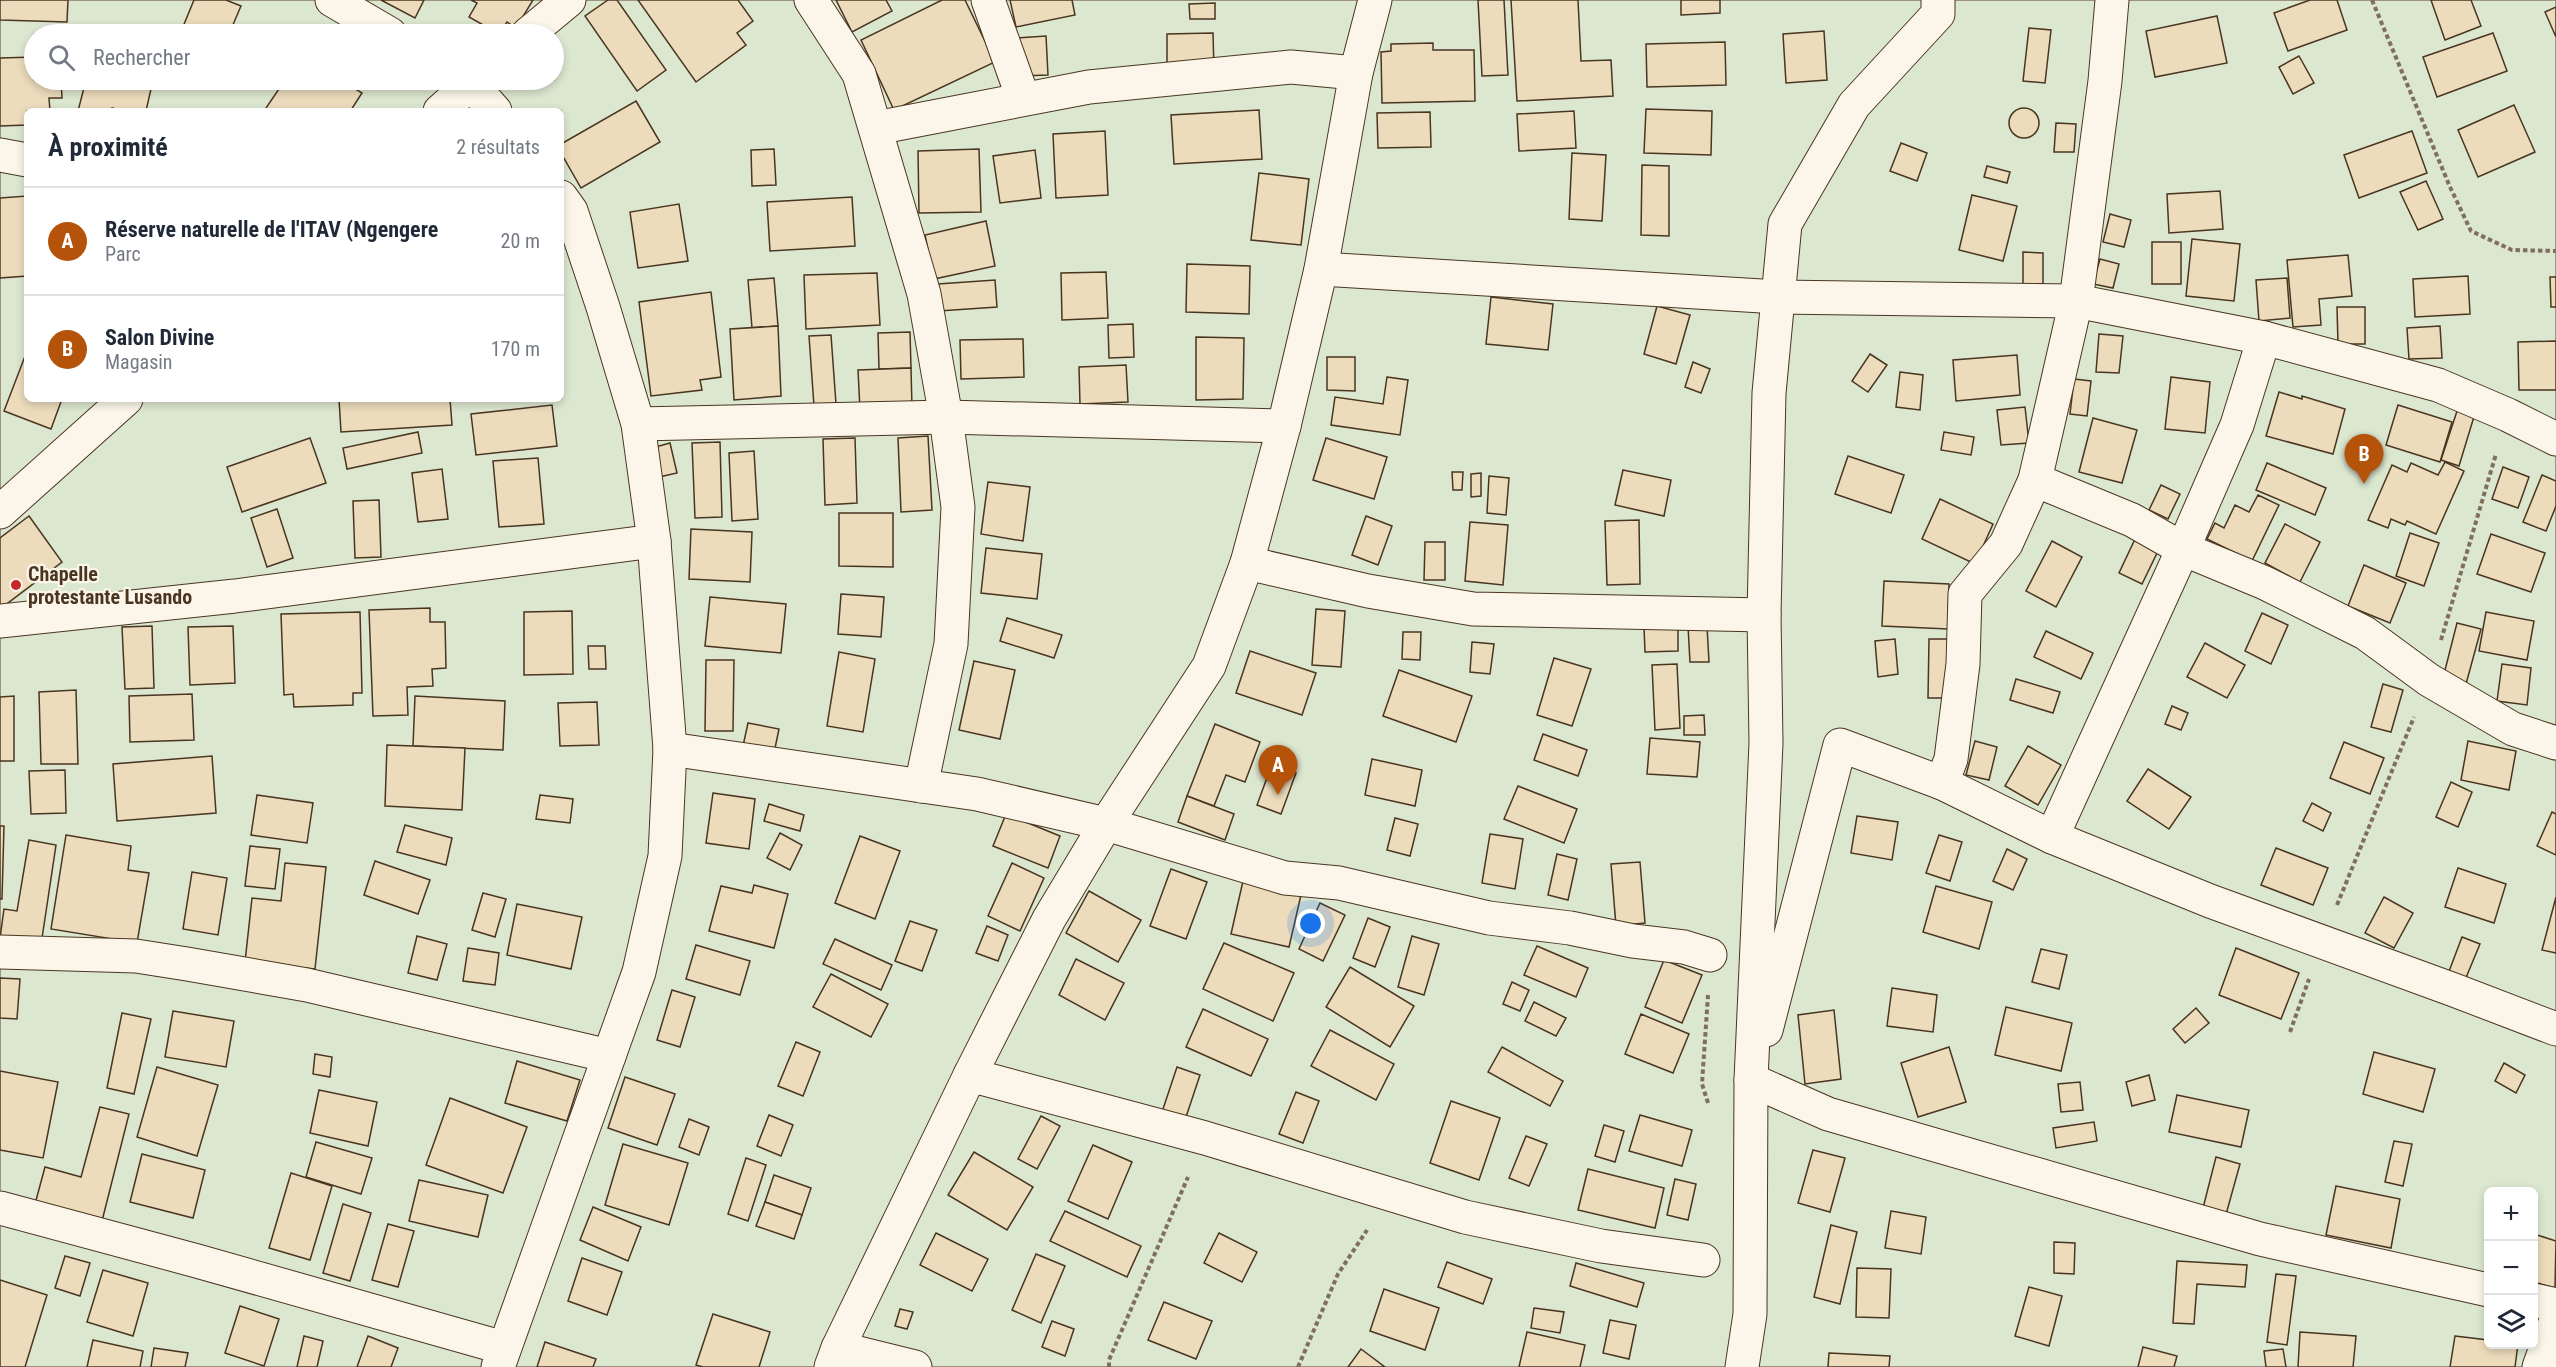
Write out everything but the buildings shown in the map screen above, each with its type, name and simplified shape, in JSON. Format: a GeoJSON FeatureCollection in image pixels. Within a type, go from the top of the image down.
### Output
{"type":"FeatureCollection","features":[{"type":"Feature","properties":{"kind":"street"},"geometry":{"type":"LineString","coordinates":[[332,0],[373,24]]}},
{"type":"Feature","properties":{"kind":"street"},"geometry":{"type":"LineString","coordinates":[[540,24],[569,0]]}},
{"type":"Feature","properties":{"kind":"street"},"geometry":{"type":"LineString","coordinates":[[811,0],[859,74],[924,294],[946,417],[958,507],[951,644],[921,786]]}},
{"type":"Feature","properties":{"kind":"street"},"geometry":{"type":"LineString","coordinates":[[988,0],[1023,98]]}},
{"type":"Feature","properties":{"kind":"street"},"geometry":{"type":"LineString","coordinates":[[915,1367],[834,1358],[970,1075],[1049,919],[1106,824],[1209,666],[1247,563],[1284,426],[1321,268],[1356,73],[1375,0]]}},
{"type":"Feature","properties":{"kind":"street"},"geometry":{"type":"LineString","coordinates":[[1742,1367],[1750,1314],[1751,1080],[1766,743],[1764,615],[1769,393],[1785,224],[1854,105],[1938,14],[1938,0]]}},
{"type":"Feature","properties":{"kind":"street"},"geometry":{"type":"LineString","coordinates":[[1942,783],[1951,759],[1963,664],[1965,594],[2006,544],[2035,480],[2076,301],[2105,81],[2112,0]]}},
{"type":"Feature","properties":{"kind":"street"},"geometry":{"type":"LineString","coordinates":[[876,128],[1089,87],[1291,67],[1356,73]]}},
{"type":"Feature","properties":{"kind":"street"},"geometry":{"type":"LineString","coordinates":[[443,108],[461,90]]}},
{"type":"Feature","properties":{"kind":"street"},"geometry":{"type":"LineString","coordinates":[[478,90],[492,108]]}},
{"type":"Feature","properties":{"kind":"street"},"geometry":{"type":"LineString","coordinates":[[0,155],[24,159]]}},
{"type":"Feature","properties":{"kind":"street"},"geometry":{"type":"LineString","coordinates":[[0,1208],[197,1261],[501,1357],[639,972],[665,856],[670,749],[654,541],[638,424],[582,243],[571,211],[564,201]]}},
{"type":"Feature","properties":{"kind":"street"},"geometry":{"type":"LineString","coordinates":[[1321,268],[1778,297],[2076,301],[2264,338],[2438,385],[2508,415],[2556,439]]}},
{"type":"Feature","properties":{"kind":"street"},"geometry":{"type":"LineString","coordinates":[[2052,837],[2183,549],[2237,424],[2264,338]]}},
{"type":"Feature","properties":{"kind":"street"},"geometry":{"type":"LineString","coordinates":[[0,512],[123,402]]}},
{"type":"Feature","properties":{"kind":"street"},"geometry":{"type":"LineString","coordinates":[[638,424],[946,417],[1284,426]]}},
{"type":"Feature","properties":{"kind":"street"},"geometry":{"type":"LineString","coordinates":[[2035,480],[2132,520],[2183,549],[2265,583],[2366,633],[2429,680],[2513,729],[2556,743]]}},
{"type":"Feature","properties":{"kind":"street"},"geometry":{"type":"LineString","coordinates":[[0,621],[235,596],[654,541]]}},
{"type":"Feature","properties":{"kind":"street"},"geometry":{"type":"LineString","coordinates":[[1247,563],[1368,591],[1473,609],[1764,615]]}},
{"type":"Feature","properties":{"kind":"street"},"geometry":{"type":"LineString","coordinates":[[1751,1080],[1840,745],[1942,783],[2052,837],[2210,901],[2556,1029]]}},
{"type":"Feature","properties":{"kind":"street"},"geometry":{"type":"LineString","coordinates":[[670,749],[977,794],[1106,824],[1286,878],[1339,883],[1489,918],[1570,928],[1633,941],[1684,947],[1710,955]]}},
{"type":"Feature","properties":{"kind":"street"},"geometry":{"type":"LineString","coordinates":[[0,952],[136,956],[198,965],[307,985],[609,1056]]}},
{"type":"Feature","properties":{"kind":"street"},"geometry":{"type":"LineString","coordinates":[[970,1075],[1205,1137],[1465,1217],[1590,1243],[1703,1260]]}},
{"type":"Feature","properties":{"kind":"street"},"geometry":{"type":"LineString","coordinates":[[1751,1080],[1828,1114],[2249,1236],[2484,1289]]}},
{"type":"Feature","properties":{"kind":"street"},"geometry":{"type":"LineString","coordinates":[[2538,1301],[2556,1305]]}},
{"type":"Feature","properties":{"kind":"street"},"geometry":{"type":"LineString","coordinates":[[2539,1367],[2556,1320]]}},
{"type":"Feature","properties":{"kind":"path"},"geometry":{"type":"LineString","coordinates":[[2372,0],[2450,187],[2471,231],[2512,250],[2556,251]]}},
{"type":"Feature","properties":{"kind":"path"},"geometry":{"type":"LineString","coordinates":[[2290,1032],[2321,943],[2429,680],[2508,415]]}},
{"type":"Feature","properties":{"kind":"path"},"geometry":{"type":"LineString","coordinates":[[1108,1367],[1205,1137]]}},
{"type":"Feature","properties":{"kind":"path"},"geometry":{"type":"LineString","coordinates":[[1298,1367],[1338,1274],[1391,1194]]}},
{"type":"Feature","properties":{"kind":"green space"},"geometry":{"type":"Polygon","coordinates":[[[0,0],[2556,0],[2556,1367],[0,1367],[0,0]]]}},
{"type":"Feature","properties":{"kind":"place","name":"Salon Divine"},"geometry":{"type":"Point","coordinates":[2364,484]}},
{"type":"Feature","properties":{"kind":"place","name":"Chapelle protestante Lusando"},"geometry":{"type":"Point","coordinates":[16,585]}},
{"type":"Feature","properties":{"kind":"place","name":"Réserve naturelle de l'ITAV (Ngengere"},"geometry":{"type":"Point","coordinates":[1278,795]}}]}
